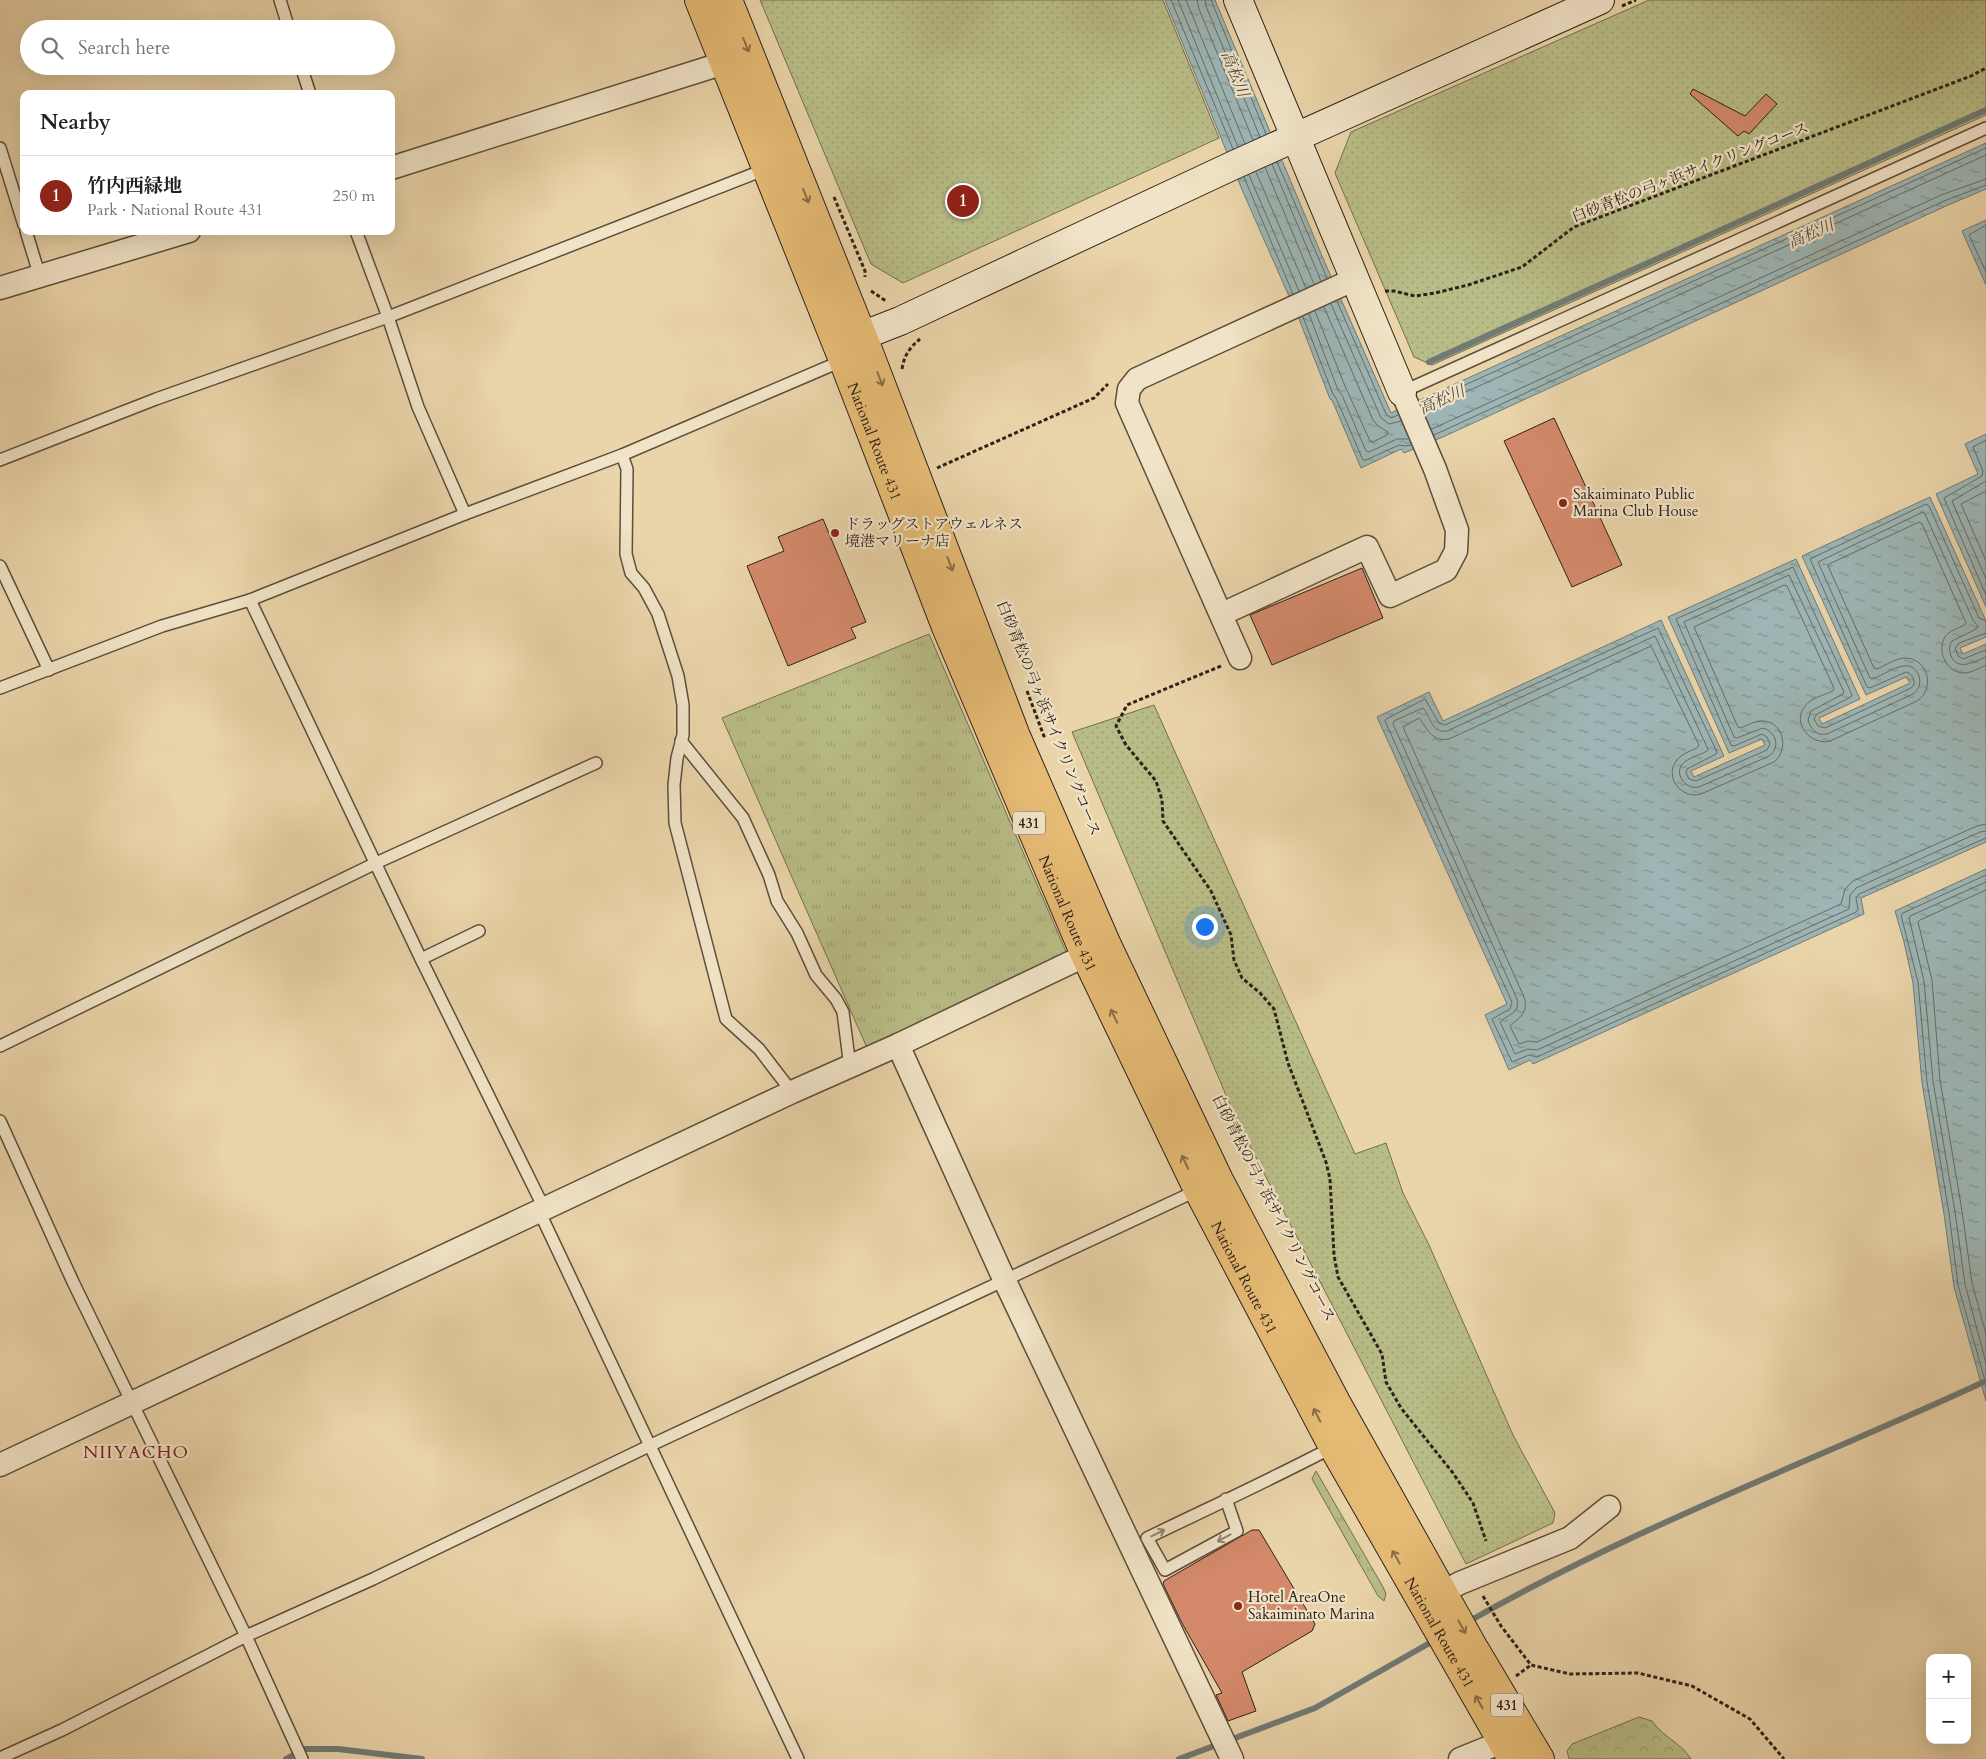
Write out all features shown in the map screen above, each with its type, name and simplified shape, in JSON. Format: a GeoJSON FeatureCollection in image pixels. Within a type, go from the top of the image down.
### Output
{"type":"FeatureCollection","features":[{"type":"Feature","properties":{"kind":"highway","name":"National Route 431"},"geometry":{"type":"LineString","coordinates":[[699,0],[766,169],[853,351],[1016,736],[1096,950],[1198,1190],[1333,1447],[1452,1597]]}},
{"type":"Feature","properties":{"kind":"highway","name":"National Route 431"},"geometry":{"type":"LineString","coordinates":[[728,0],[853,351]]}},
{"type":"Feature","properties":{"kind":"highway","name":"National Route 431"},"geometry":{"type":"LineString","coordinates":[[1096,950],[1220,1180],[1336,1402],[1452,1597],[1465,1655],[1513,1745],[1540,1759]]}},
{"type":"Feature","properties":{"kind":"street"},"geometry":{"type":"LineString","coordinates":[[1222,614],[1367,547],[1390,596],[1446,570],[1456,551],[1457,530],[1405,397],[1356,286],[1286,142],[1238,0]]}},
{"type":"Feature","properties":{"kind":"street"},"geometry":{"type":"LineString","coordinates":[[853,351],[900,321],[1234,165],[1609,4]]}},
{"type":"Feature","properties":{"kind":"street"},"geometry":{"type":"LineString","coordinates":[[395,167],[724,63]]}},
{"type":"Feature","properties":{"kind":"street"},"geometry":{"type":"LineString","coordinates":[[0,288],[176,235]]}},
{"type":"Feature","properties":{"kind":"street"},"geometry":{"type":"LineString","coordinates":[[1240,658],[1127,403],[1129,389],[1137,379],[1293,307],[1356,286]]}},
{"type":"Feature","properties":{"kind":"street"},"geometry":{"type":"LineString","coordinates":[[0,1465],[792,1092],[898,1045],[1096,950]]}},
{"type":"Feature","properties":{"kind":"street"},"geometry":{"type":"LineString","coordinates":[[898,1045],[1004,1279],[1230,1753]]}},
{"type":"Feature","properties":{"kind":"street"},"geometry":{"type":"LineString","coordinates":[[1452,1597],[1570,1538],[1609,1507]]}},
{"type":"Feature","properties":{"kind":"street"},"geometry":{"type":"LineString","coordinates":[[1460,1759],[1513,1745]]}},
{"type":"Feature","properties":{"kind":"lane"},"geometry":{"type":"LineString","coordinates":[[280,0],[287,20]]}},
{"type":"Feature","properties":{"kind":"lane"},"geometry":{"type":"LineString","coordinates":[[304,75],[309,90]]}},
{"type":"Feature","properties":{"kind":"lane"},"geometry":{"type":"LineString","coordinates":[[1405,397],[1986,128]]}},
{"type":"Feature","properties":{"kind":"lane"},"geometry":{"type":"LineString","coordinates":[[0,148],[20,212]]}},
{"type":"Feature","properties":{"kind":"lane"},"geometry":{"type":"LineString","coordinates":[[0,460],[156,399],[388,317],[766,169]]}},
{"type":"Feature","properties":{"kind":"lane"},"geometry":{"type":"LineString","coordinates":[[27,235],[40,277]]}},
{"type":"Feature","properties":{"kind":"lane"},"geometry":{"type":"LineString","coordinates":[[357,235],[388,317],[418,407],[465,514]]}},
{"type":"Feature","properties":{"kind":"lane"},"geometry":{"type":"LineString","coordinates":[[0,688],[162,626],[250,600],[465,514],[622,455],[853,351]]}},
{"type":"Feature","properties":{"kind":"lane"},"geometry":{"type":"LineString","coordinates":[[622,455],[627,469],[626,554],[631,573],[644,588],[658,614],[678,676],[683,705],[682,741],[674,785],[675,823],[726,1019],[760,1049],[792,1092]]}},
{"type":"Feature","properties":{"kind":"lane"},"geometry":{"type":"LineString","coordinates":[[0,566],[49,670]]}},
{"type":"Feature","properties":{"kind":"lane"},"geometry":{"type":"LineString","coordinates":[[250,600],[542,1211],[798,1759]]}},
{"type":"Feature","properties":{"kind":"lane"},"geometry":{"type":"LineString","coordinates":[[682,741],[742,818],[768,875],[777,901],[797,933],[816,975],[836,999],[843,1012],[846,1052],[850,1067]]}},
{"type":"Feature","properties":{"kind":"lane"},"geometry":{"type":"LineString","coordinates":[[0,1046],[376,863],[596,763]]}},
{"type":"Feature","properties":{"kind":"lane"},"geometry":{"type":"LineString","coordinates":[[421,959],[479,931]]}},
{"type":"Feature","properties":{"kind":"lane"},"geometry":{"type":"LineString","coordinates":[[0,1121],[73,1282],[133,1403],[190,1525],[246,1636],[300,1754]]}},
{"type":"Feature","properties":{"kind":"lane"},"geometry":{"type":"LineString","coordinates":[[0,1758],[62,1730],[246,1636],[373,1579],[651,1445],[1198,1190]]}},
{"type":"Feature","properties":{"kind":"lane"},"geometry":{"type":"LineString","coordinates":[[1226,1499],[1237,1531],[1165,1570],[1147,1538],[1226,1499],[1333,1447]]}},
{"type":"Feature","properties":{"kind":"path"},"geometry":{"type":"LineString","coordinates":[[1609,4],[1636,0]]}},
{"type":"Feature","properties":{"kind":"path","name":"白砂青松の弓ヶ浜サイクリングコース"},"geometry":{"type":"LineString","coordinates":[[1356,286],[1415,296],[1468,285],[1522,266],[1574,227],[1971,76],[1986,68]]}},
{"type":"Feature","properties":{"kind":"path"},"geometry":{"type":"LineString","coordinates":[[1240,658],[1127,705],[1116,726],[1126,745],[1156,781],[1162,800],[1163,821],[1211,891],[1231,935],[1234,960],[1242,978],[1260,993],[1274,1009],[1288,1063],[1326,1162],[1330,1179],[1334,1256],[1338,1276],[1382,1354],[1386,1382],[1401,1408],[1453,1474],[1473,1503],[1486,1541]]}},
{"type":"Feature","properties":{"kind":"path","name":"白砂青松の弓ヶ浜サイクリングコース"},"geometry":{"type":"LineString","coordinates":[[1024,686],[1045,740]]}},
{"type":"Feature","properties":{"kind":"path"},"geometry":{"type":"LineString","coordinates":[[1452,1597],[1501,1626],[1531,1665],[1570,1674],[1638,1673],[1692,1686],[1750,1719],[1784,1759]]}},
{"type":"Feature","properties":{"kind":"path"},"geometry":{"type":"LineString","coordinates":[[1512,1680],[1531,1665]]}},
{"type":"Feature","properties":{"kind":"green space"},"geometry":{"type":"Polygon","coordinates":[[[760,0],[1163,0],[1219,138],[903,283],[871,264],[760,0]]]}},
{"type":"Feature","properties":{"kind":"green space"},"geometry":{"type":"Polygon","coordinates":[[[1649,0],[1986,0],[1986,115],[1432,365],[1414,357],[1335,173],[1351,132],[1649,0]]]}},
{"type":"Feature","properties":{"kind":"green space"},"geometry":{"type":"Polygon","coordinates":[[[929,634],[1067,954],[868,1050],[722,718],[929,634]]]}},
{"type":"Feature","properties":{"kind":"green space"},"geometry":{"type":"Polygon","coordinates":[[[1154,705],[1355,1154],[1386,1143],[1403,1193],[1429,1245],[1513,1435],[1555,1513],[1553,1523],[1466,1564],[1237,1121],[1072,732],[1154,705]]]}},
{"type":"Feature","properties":{"kind":"green space"},"geometry":{"type":"Polygon","coordinates":[[[1316,1471],[1383,1587],[1386,1594],[1384,1601],[1378,1596],[1312,1479],[1316,1471]]]}},
{"type":"Feature","properties":{"kind":"green space"},"geometry":{"type":"Polygon","coordinates":[[[1639,1717],[1652,1721],[1661,1732],[1682,1748],[1691,1759],[1569,1759],[1567,1751],[1572,1744],[1639,1717]]]}},
{"type":"Feature","properties":{"kind":"water","name":"高松川"},"geometry":{"type":"Polygon","coordinates":[[[1165,0],[1215,0],[1322,256],[1391,413],[1986,143],[1986,189],[1445,436],[1404,453],[1401,449],[1361,468],[1330,399],[1299,319],[1243,192],[1165,0]]]}},
{"type":"Feature","properties":{"kind":"water"},"geometry":{"type":"Polygon","coordinates":[[[1986,220],[1986,285],[1962,231],[1986,220]]]}},
{"type":"Feature","properties":{"kind":"water"},"geometry":{"type":"Polygon","coordinates":[[[1986,434],[1986,607],[1936,494],[1978,474],[1965,444],[1986,434]]]}},
{"type":"Feature","properties":{"kind":"water"},"geometry":{"type":"Polygon","coordinates":[[[1930,497],[1986,621],[1986,637],[1960,648],[1963,654],[1986,644],[1986,842],[1861,898],[1864,914],[1533,1064],[1530,1060],[1509,1070],[1485,1015],[1507,1004],[1377,717],[1429,692],[1443,721],[1661,620],[1724,756],[1691,771],[1694,777],[1765,745],[1762,739],[1729,753],[1668,617],[1796,559],[1860,699],[1819,718],[1822,724],[1910,683],[1906,677],[1866,695],[1802,556],[1930,497]]]}},
{"type":"Feature","properties":{"kind":"water"},"geometry":{"type":"Polygon","coordinates":[[[1986,869],[1986,1401],[1954,1287],[1922,1083],[1913,983],[1895,911],[1986,869]]]}},
{"type":"Feature","properties":{"kind":"building"},"geometry":{"type":"Polygon","coordinates":[[[1693,89],[1745,116],[1766,94],[1777,104],[1749,134],[1744,131],[1738,136],[1690,94],[1693,89]]]}},
{"type":"Feature","properties":{"kind":"building","name":"Sakaiminato Public Marina Club House"},"geometry":{"type":"Polygon","coordinates":[[[1554,418],[1622,565],[1572,587],[1504,441],[1554,418]]]}},
{"type":"Feature","properties":{"kind":"building"},"geometry":{"type":"Polygon","coordinates":[[[823,519],[866,622],[851,628],[856,638],[788,666],[747,566],[784,551],[778,537],[823,519]]]}},
{"type":"Feature","properties":{"kind":"building"},"geometry":{"type":"Polygon","coordinates":[[[1362,568],[1383,618],[1272,665],[1250,615],[1362,568]]]}},
{"type":"Feature","properties":{"kind":"building","name":"Hotel AreaOne Sakaiminato Marina"},"geometry":{"type":"Polygon","coordinates":[[[1252,1530],[1259,1530],[1315,1624],[1312,1631],[1242,1672],[1256,1711],[1228,1721],[1216,1695],[1222,1693],[1183,1625],[1163,1584],[1164,1581],[1252,1530]]]}},
{"type":"Feature","properties":{"kind":"waterway"},"geometry":{"type":"LineString","coordinates":[[1429,362],[1986,110]]}},
{"type":"Feature","properties":{"kind":"waterway"},"geometry":{"type":"LineString","coordinates":[[1466,1623],[1593,1556],[1723,1496],[1986,1381]]}},
{"type":"Feature","properties":{"kind":"waterway"},"geometry":{"type":"LineString","coordinates":[[1179,1759],[1315,1708],[1435,1640]]}},
{"type":"Feature","properties":{"kind":"waterway"},"geometry":{"type":"LineString","coordinates":[[286,1759],[304,1749],[338,1749],[422,1759]]}},
{"type":"Feature","properties":{"kind":"place","name":"竹内西緑地"},"geometry":{"type":"Point","coordinates":[963,201]}},
{"type":"Feature","properties":{"kind":"place","name":"Sakaiminato Public Marina Club House"},"geometry":{"type":"Point","coordinates":[1563,503]}},
{"type":"Feature","properties":{"kind":"place","name":"ドラッグストアウェルネス 境港マリーナ店"},"geometry":{"type":"Point","coordinates":[835,533]}},
{"type":"Feature","properties":{"kind":"place","name":"Hotel AreaOne Sakaiminato Marina"},"geometry":{"type":"Point","coordinates":[1238,1606]}},
{"type":"Feature","properties":{"kind":"district","name":"NIIYACHO"},"geometry":{"type":"Point","coordinates":[136,1452]}}]}
